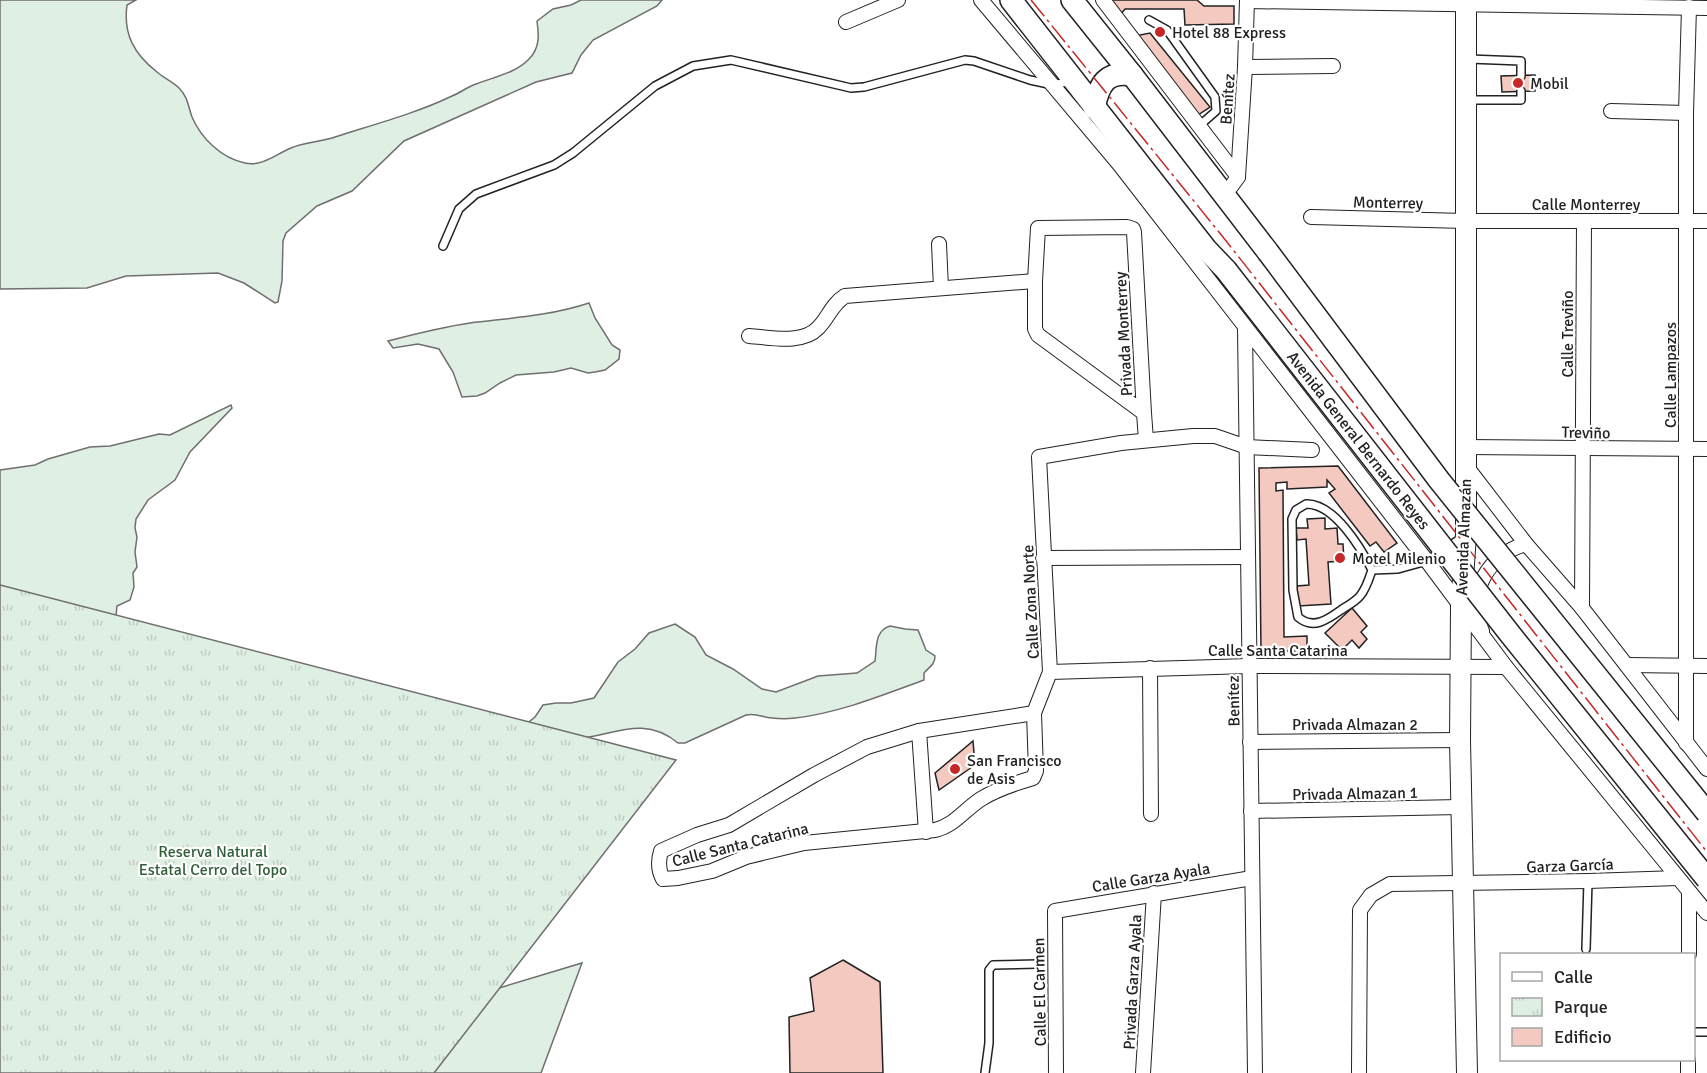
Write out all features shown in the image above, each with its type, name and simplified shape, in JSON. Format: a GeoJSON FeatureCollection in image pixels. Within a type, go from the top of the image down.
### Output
{"type":"FeatureCollection","features":[{"type":"Feature","properties":{"kind":"main road","name":"Avenida General Bernardo Reyes"},"geometry":{"type":"LineString","coordinates":[[1011,0],[1031,24],[1063,83],[1094,108],[1125,159],[1226,270],[1503,625],[1707,879]]}},
{"type":"Feature","properties":{"kind":"main road"},"geometry":{"type":"LineString","coordinates":[[1071,0],[1132,75],[1268,252],[1439,480],[1707,813]]}},
{"type":"Feature","properties":{"kind":"main road","name":"Avenida Almazán"},"geometry":{"type":"LineString","coordinates":[[1466,3],[1466,535],[1461,607],[1460,807],[1464,884],[1467,1073]]}},
{"type":"Feature","properties":{"kind":"main road"},"geometry":{"type":"LineString","coordinates":[[1094,108],[1100,87],[1106,80],[1114,75],[1132,75]]}},
{"type":"Feature","properties":{"kind":"street"},"geometry":{"type":"LineString","coordinates":[[846,22],[898,0]]}},
{"type":"Feature","properties":{"kind":"street"},"geometry":{"type":"LineString","coordinates":[[981,0],[1063,83],[1125,159],[1245,329],[1427,561],[1506,667],[1707,913]]}},
{"type":"Feature","properties":{"kind":"street"},"geometry":{"type":"LineString","coordinates":[[1103,0],[1238,177],[1224,196]]}},
{"type":"Feature","properties":{"kind":"street"},"geometry":{"type":"LineString","coordinates":[[1247,0],[1707,8]]}},
{"type":"Feature","properties":{"kind":"street","name":"Benítez"},"geometry":{"type":"LineString","coordinates":[[1238,177],[1247,0]]}},
{"type":"Feature","properties":{"kind":"street","name":"Calle Lampazos"},"geometry":{"type":"LineString","coordinates":[[1686,742],[1686,113],[1689,8]]}},
{"type":"Feature","properties":{"kind":"street"},"geometry":{"type":"LineString","coordinates":[[1245,67],[1333,66]]}},
{"type":"Feature","properties":{"kind":"street"},"geometry":{"type":"LineString","coordinates":[[1611,111],[1686,113]]}},
{"type":"Feature","properties":{"kind":"street","name":"Monterrey"},"geometry":{"type":"LineString","coordinates":[[1311,217],[1465,220]]}},
{"type":"Feature","properties":{"kind":"street","name":"Calle Monterrey"},"geometry":{"type":"LineString","coordinates":[[1465,220],[1707,221]]}},
{"type":"Feature","properties":{"kind":"street","name":"Calle Treviño"},"geometry":{"type":"LineString","coordinates":[[1584,221],[1584,448]]}},
{"type":"Feature","properties":{"kind":"street","name":"Privada Monterrey"},"geometry":{"type":"LineString","coordinates":[[1035,281],[1038,228],[1132,228],[1146,440]]}},
{"type":"Feature","properties":{"kind":"street"},"geometry":{"type":"LineString","coordinates":[[939,244],[940,288]]}},
{"type":"Feature","properties":{"kind":"street"},"geometry":{"type":"LineString","coordinates":[[749,336],[797,338],[806,336],[818,328],[831,308],[845,296],[1035,281],[1035,329],[1038,335],[1144,413]]}},
{"type":"Feature","properties":{"kind":"street","name":"Benítez"},"geometry":{"type":"LineString","coordinates":[[1245,329],[1255,1073]]}},
{"type":"Feature","properties":{"kind":"street"},"geometry":{"type":"LineString","coordinates":[[1146,440],[1205,435],[1215,436],[1246,447],[1312,450]]}},
{"type":"Feature","properties":{"kind":"street","name":"Calle Zona Norte"},"geometry":{"type":"LineString","coordinates":[[1033,778],[1036,771],[1034,713],[1050,672],[1039,457],[1146,440]]}},
{"type":"Feature","properties":{"kind":"street"},"geometry":{"type":"LineString","coordinates":[[1582,608],[1584,448]]}},
{"type":"Feature","properties":{"kind":"street","name":"Treviño"},"geometry":{"type":"LineString","coordinates":[[1466,457],[1584,448],[1707,449]]}},
{"type":"Feature","properties":{"kind":"street"},"geometry":{"type":"LineString","coordinates":[[1466,457],[1526,544],[1582,608],[1707,769]]}},
{"type":"Feature","properties":{"kind":"street"},"geometry":{"type":"LineString","coordinates":[[1487,642],[1480,627],[1476,608],[1482,579],[1492,563],[1500,556],[1516,546],[1526,544]]}},
{"type":"Feature","properties":{"kind":"street"},"geometry":{"type":"LineString","coordinates":[[1043,558],[1248,557]]}},
{"type":"Feature","properties":{"kind":"street"},"geometry":{"type":"LineString","coordinates":[[1627,665],[1707,666]]}},
{"type":"Feature","properties":{"kind":"street","name":"Calle Santa Catarina"},"geometry":{"type":"LineString","coordinates":[[1050,672],[1249,666],[1506,667]]}},
{"type":"Feature","properties":{"kind":"street"},"geometry":{"type":"LineString","coordinates":[[1150,668],[1151,814]]}},
{"type":"Feature","properties":{"kind":"street"},"geometry":{"type":"LineString","coordinates":[[926,832],[919,731],[1034,713]]}},
{"type":"Feature","properties":{"kind":"street","name":"Calle Santa Catarina"},"geometry":{"type":"LineString","coordinates":[[919,731],[867,747],[729,825],[697,835],[660,851],[658,864],[663,879],[712,871],[746,857],[804,843],[926,832],[948,826],[983,798],[1003,788],[1033,778]]}},
{"type":"Feature","properties":{"kind":"street","name":"Privada Almazan 2"},"geometry":{"type":"LineString","coordinates":[[1250,742],[1460,740]]}},
{"type":"Feature","properties":{"kind":"street","name":"Privada Almazan 1"},"geometry":{"type":"LineString","coordinates":[[1251,811],[1460,807]]}},
{"type":"Feature","properties":{"kind":"street","name":"Calle Garza Ayala"},"geometry":{"type":"LineString","coordinates":[[1056,910],[1251,878]]}},
{"type":"Feature","properties":{"kind":"street","name":"Garza García"},"geometry":{"type":"LineString","coordinates":[[1359,1073],[1360,910],[1371,895],[1390,884],[1678,878]]}},
{"type":"Feature","properties":{"kind":"street"},"geometry":{"type":"LineString","coordinates":[[1689,892],[1689,953]]}},
{"type":"Feature","properties":{"kind":"street","name":"Privada Garza Ayala"},"geometry":{"type":"LineString","coordinates":[[1143,1073],[1154,893]]}},
{"type":"Feature","properties":{"kind":"street","name":"Calle El Carmen"},"geometry":{"type":"LineString","coordinates":[[1056,910],[1054,925],[1056,1073]]}},
{"type":"Feature","properties":{"kind":"lane"},"geometry":{"type":"LineString","coordinates":[[1237,0],[1247,0]]}},
{"type":"Feature","properties":{"kind":"lane"},"geometry":{"type":"LineString","coordinates":[[1149,20],[1167,30],[1215,97],[1216,111],[1199,126]]}},
{"type":"Feature","properties":{"kind":"lane"},"geometry":{"type":"LineString","coordinates":[[1466,58],[1521,61],[1521,76]]}},
{"type":"Feature","properties":{"kind":"lane"},"geometry":{"type":"LineString","coordinates":[[443,246],[459,209],[476,194],[554,165],[573,153],[655,86],[693,66],[730,60],[851,88],[864,87],[965,60],[1030,80],[1063,83]]}},
{"type":"Feature","properties":{"kind":"lane"},"geometry":{"type":"LineString","coordinates":[[1465,100],[1521,100],[1521,91]]}},
{"type":"Feature","properties":{"kind":"lane"},"geometry":{"type":"LineString","coordinates":[[1306,504],[1311,504],[1329,512],[1362,550],[1372,570],[1366,587],[1358,598],[1323,622],[1314,624],[1298,617],[1293,590],[1292,519],[1296,510],[1306,504]]}},
{"type":"Feature","properties":{"kind":"lane"},"geometry":{"type":"LineString","coordinates":[[1372,570],[1398,569],[1427,561],[1466,535]]}},
{"type":"Feature","properties":{"kind":"lane"},"geometry":{"type":"LineString","coordinates":[[1586,949],[1588,881]]}},
{"type":"Feature","properties":{"kind":"lane"},"geometry":{"type":"LineString","coordinates":[[985,1073],[989,1043],[989,970],[993,965],[1038,964]]}},
{"type":"Feature","properties":{"kind":"green space"},"geometry":{"type":"Polygon","coordinates":[[[0,0],[136,0],[127,5],[126,15],[129,34],[136,51],[149,65],[182,91],[196,125],[213,146],[228,157],[251,164],[263,162],[296,146],[330,139],[409,113],[511,71],[524,64],[533,55],[538,41],[537,21],[553,9],[581,0],[662,0],[657,6],[593,40],[581,55],[572,73],[536,82],[404,141],[352,191],[317,206],[286,233],[283,241],[282,281],[278,302],[275,303],[244,283],[218,273],[126,276],[87,288],[0,289],[0,0]]]}},
{"type":"Feature","properties":{"kind":"green space"},"geometry":{"type":"Polygon","coordinates":[[[589,303],[595,318],[612,345],[620,350],[619,359],[605,370],[595,372],[588,373],[571,368],[554,372],[516,375],[477,396],[462,397],[453,372],[439,349],[418,344],[393,348],[388,341],[470,323],[545,314],[589,303]]]}},
{"type":"Feature","properties":{"kind":"green space"},"geometry":{"type":"Polygon","coordinates":[[[231,405],[232,408],[190,452],[175,480],[148,500],[136,519],[137,567],[133,573],[134,587],[130,600],[117,606],[115,626],[233,1068],[582,963],[541,1073],[0,1073],[0,470],[35,465],[90,447],[110,446],[159,434],[170,435],[231,405]]]}},
{"type":"Feature","properties":{"kind":"green space","name":"Reserva Natural Estatal Cerro del Topo"},"geometry":{"type":"Polygon","coordinates":[[[0,585],[676,760],[434,1073],[0,1073],[0,585]]]}},
{"type":"Feature","properties":{"kind":"green space"},"geometry":{"type":"Polygon","coordinates":[[[675,624],[695,637],[706,655],[733,669],[762,689],[776,692],[818,676],[857,673],[875,661],[879,636],[885,628],[890,626],[918,630],[926,650],[935,656],[935,659],[924,673],[924,680],[861,703],[811,716],[792,718],[778,719],[746,715],[685,743],[678,743],[665,734],[640,728],[570,739],[525,725],[535,717],[543,705],[571,703],[594,698],[618,662],[635,649],[649,633],[675,624]]]}},
{"type":"Feature","properties":{"kind":"building"},"geometry":{"type":"Polygon","coordinates":[[[1106,0],[1197,0],[1204,6],[1234,6],[1234,24],[1185,25],[1184,9],[1125,9],[1119,16],[1106,0]]]}},
{"type":"Feature","properties":{"kind":"building"},"geometry":{"type":"Polygon","coordinates":[[[1150,33],[1210,107],[1198,115],[1135,36],[1150,33]]]}},
{"type":"Feature","properties":{"kind":"building","name":"Mobil"},"geometry":{"type":"Polygon","coordinates":[[[1535,75],[1535,91],[1502,92],[1501,76],[1535,75]]]}},
{"type":"Feature","properties":{"kind":"building"},"geometry":{"type":"Polygon","coordinates":[[[1338,466],[1397,543],[1384,552],[1376,542],[1370,546],[1329,493],[1335,489],[1327,480],[1327,487],[1287,489],[1287,482],[1276,483],[1276,491],[1283,490],[1284,637],[1307,636],[1307,651],[1261,651],[1259,468],[1338,466]]]}},
{"type":"Feature","properties":{"kind":"building"},"geometry":{"type":"Polygon","coordinates":[[[1325,518],[1325,529],[1337,528],[1338,544],[1343,544],[1344,561],[1328,562],[1331,604],[1298,606],[1297,586],[1309,585],[1306,539],[1297,540],[1296,528],[1308,528],[1307,519],[1325,518]]]}},
{"type":"Feature","properties":{"kind":"building"},"geometry":{"type":"Polygon","coordinates":[[[1352,608],[1367,626],[1361,632],[1367,639],[1359,648],[1352,640],[1342,650],[1325,633],[1352,608]]]}},
{"type":"Feature","properties":{"kind":"building","name":"San Francisco de Asis"},"geometry":{"type":"Polygon","coordinates":[[[973,741],[975,765],[939,790],[935,773],[973,741]]]}},
{"type":"Feature","properties":{"kind":"building"},"geometry":{"type":"Polygon","coordinates":[[[843,960],[880,982],[883,1073],[790,1073],[789,1017],[814,1011],[810,978],[843,960]]]}},
{"type":"Feature","properties":{"kind":"power"},"geometry":{"type":"LineString","coordinates":[[1031,0],[1223,237],[1707,852]]}},
{"type":"Feature","properties":{"kind":"place","name":"Hotel 88 Express"},"geometry":{"type":"Point","coordinates":[1160,32]}},
{"type":"Feature","properties":{"kind":"place","name":"Mobil"},"geometry":{"type":"Point","coordinates":[1518,83]}},
{"type":"Feature","properties":{"kind":"place","name":"Motel Milenio"},"geometry":{"type":"Point","coordinates":[1340,558]}},
{"type":"Feature","properties":{"kind":"place","name":"San Francisco de Asis"},"geometry":{"type":"Point","coordinates":[955,769]}}]}
